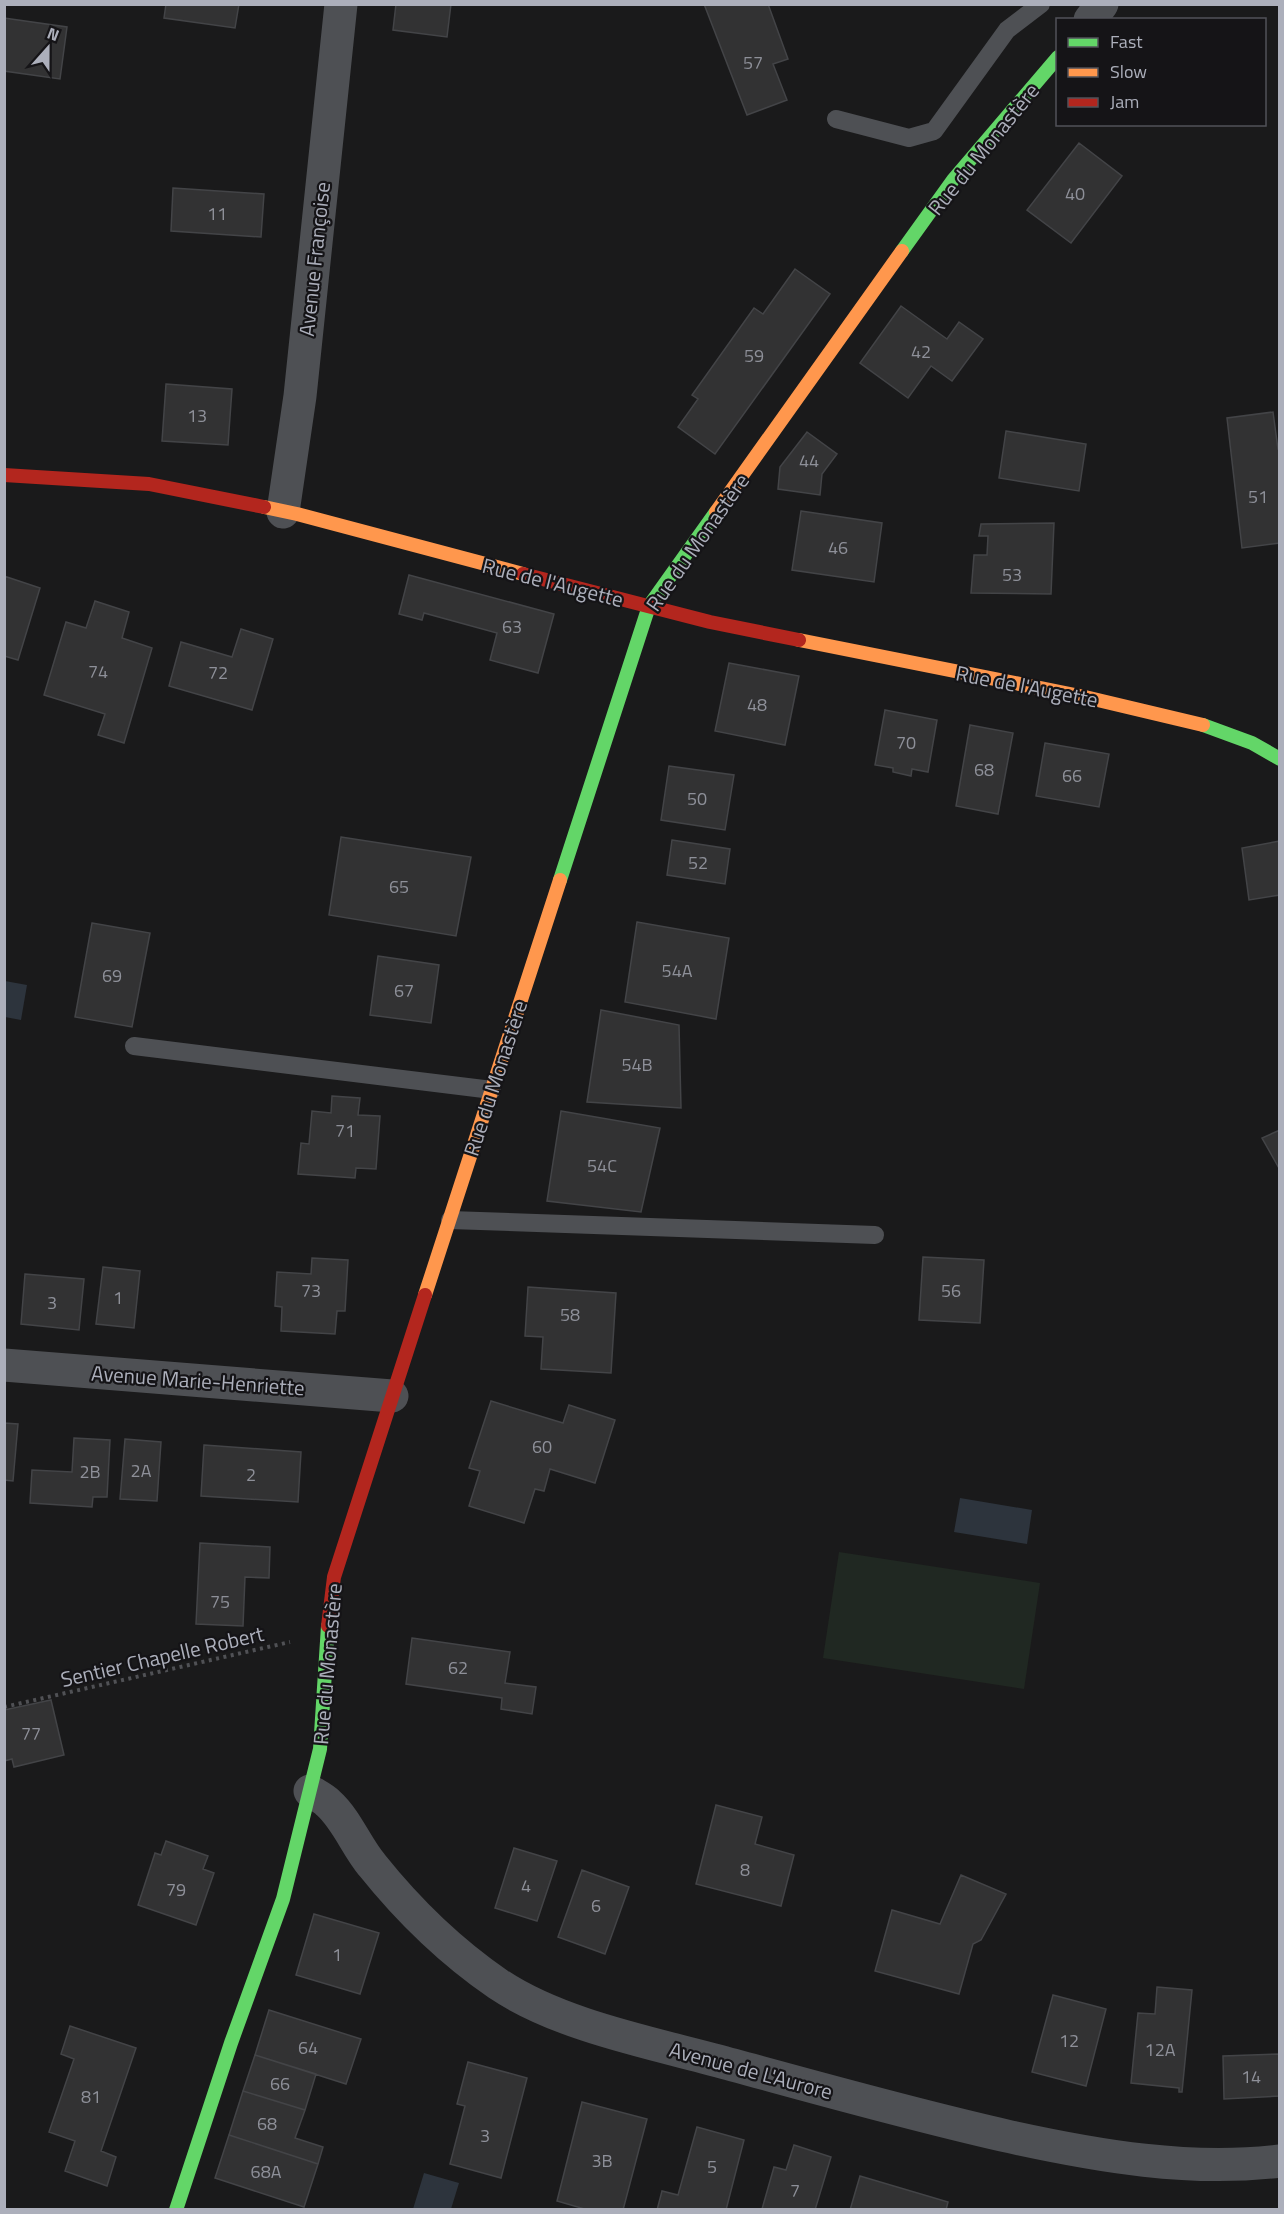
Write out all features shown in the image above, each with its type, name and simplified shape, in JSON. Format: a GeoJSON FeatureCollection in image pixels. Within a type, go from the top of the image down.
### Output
{"type":"FeatureCollection","features":[{"type":"Feature","properties":{"kind":"street","name":"Avenue Françoise"},"geometry":{"type":"LineString","coordinates":[[283,512],[300,396],[341,4]]}},
{"type":"Feature","properties":{"kind":"street"},"geometry":{"type":"LineString","coordinates":[[1092,18],[1102,4]]}},
{"type":"Feature","properties":{"kind":"street","name":"Rue du Monastère"},"geometry":{"type":"LineString","coordinates":[[176,2210],[231,2043],[283,1899],[310,1791],[320,1749],[327,1633],[334,1577],[649,606],[953,180],[1056,59]]}},
{"type":"Feature","properties":{"kind":"street","name":"Rue de l'Augette"},"geometry":{"type":"LineString","coordinates":[[4,476],[148,484],[297,514],[710,622],[1086,697],[1194,722],[1277,751]]}},
{"type":"Feature","properties":{"kind":"street","name":"Avenue Marie-Henriette"},"geometry":{"type":"LineString","coordinates":[[4,1365],[392,1396]]}},
{"type":"Feature","properties":{"kind":"street","name":"Avenue de L'Aurore"},"geometry":{"type":"LineString","coordinates":[[310,1791],[328,1803],[344,1821],[367,1859],[396,1894],[462,1959],[501,1986],[544,2008],[592,2026],[884,2106],[1061,2148],[1134,2159],[1206,2165],[1259,2164],[1280,2161]]}},
{"type":"Feature","properties":{"kind":"lane"},"geometry":{"type":"LineString","coordinates":[[836,120],[909,138],[934,131],[1007,30],[1041,4]]}},
{"type":"Feature","properties":{"kind":"lane"},"geometry":{"type":"LineString","coordinates":[[134,1046],[492,1090]]}},
{"type":"Feature","properties":{"kind":"lane"},"geometry":{"type":"LineString","coordinates":[[450,1220],[875,1235]]}},
{"type":"Feature","properties":{"kind":"path","name":"Sentier Chapelle Robert"},"geometry":{"type":"LineString","coordinates":[[4,1707],[327,1633]]}},
{"type":"Feature","properties":{"kind":"shaded area"},"geometry":{"type":"Polygon","coordinates":[[[5,981],[27,985],[21,1020],[5,1017],[5,981]]]}},
{"type":"Feature","properties":{"kind":"shaded area"},"geometry":{"type":"Polygon","coordinates":[[[960,1498],[1032,1510],[1027,1544],[954,1532],[960,1498]]]}},
{"type":"Feature","properties":{"kind":"shaded area"},"geometry":{"type":"Polygon","coordinates":[[[839,1552],[1040,1583],[1024,1689],[823,1658],[839,1552]]]}},
{"type":"Feature","properties":{"kind":"shaded area"},"geometry":{"type":"Polygon","coordinates":[[[424,2173],[459,2183],[451,2209],[413,2209],[424,2173]]]}},
{"type":"Feature","properties":{"kind":"building"},"geometry":{"type":"Polygon","coordinates":[[[166,4],[239,4],[235,28],[164,18],[166,4]]]}},
{"type":"Feature","properties":{"kind":"building"},"geometry":{"type":"Polygon","coordinates":[[[396,4],[451,4],[447,37],[393,30],[396,4]]]}},
{"type":"Feature","properties":{"kind":"building"},"geometry":{"type":"Polygon","coordinates":[[[704,4],[768,4],[788,59],[773,64],[787,100],[747,115],[704,4]]]}},
{"type":"Feature","properties":{"kind":"building"},"geometry":{"type":"Polygon","coordinates":[[[4,18],[67,27],[60,79],[4,71],[4,18]]]}},
{"type":"Feature","properties":{"kind":"building"},"geometry":{"type":"Polygon","coordinates":[[[1079,143],[1122,176],[1071,243],[1027,210],[1079,143]]]}},
{"type":"Feature","properties":{"kind":"building"},"geometry":{"type":"Polygon","coordinates":[[[173,188],[264,194],[261,237],[171,231],[173,188]]]}},
{"type":"Feature","properties":{"kind":"building"},"geometry":{"type":"Polygon","coordinates":[[[795,269],[830,294],[715,454],[678,427],[698,399],[692,395],[754,308],[763,314],[795,269]]]}},
{"type":"Feature","properties":{"kind":"building"},"geometry":{"type":"Polygon","coordinates":[[[901,306],[947,339],[959,322],[983,339],[952,381],[931,366],[908,398],[860,363],[901,306]]]}},
{"type":"Feature","properties":{"kind":"building"},"geometry":{"type":"Polygon","coordinates":[[[166,384],[232,389],[228,445],[162,441],[166,384]]]}},
{"type":"Feature","properties":{"kind":"building"},"geometry":{"type":"Polygon","coordinates":[[[1273,412],[1278,449],[1280,449],[1280,543],[1242,548],[1227,418],[1273,412]]]}},
{"type":"Feature","properties":{"kind":"building"},"geometry":{"type":"Polygon","coordinates":[[[1006,431],[1086,444],[1079,491],[999,478],[1006,431]]]}},
{"type":"Feature","properties":{"kind":"building"},"geometry":{"type":"Polygon","coordinates":[[[807,432],[837,454],[822,474],[820,495],[778,489],[780,467],[807,432]]]}},
{"type":"Feature","properties":{"kind":"building"},"geometry":{"type":"Polygon","coordinates":[[[801,511],[882,523],[874,582],[792,570],[801,511]]]}},
{"type":"Feature","properties":{"kind":"building"},"geometry":{"type":"Polygon","coordinates":[[[1054,523],[1051,594],[971,593],[974,555],[987,555],[988,536],[979,536],[981,524],[1054,523]]]}},
{"type":"Feature","properties":{"kind":"building"},"geometry":{"type":"Polygon","coordinates":[[[409,575],[554,614],[538,673],[490,660],[497,633],[424,613],[422,620],[399,614],[409,575]]]}},
{"type":"Feature","properties":{"kind":"building"},"geometry":{"type":"Polygon","coordinates":[[[4,576],[40,588],[18,660],[4,656],[4,576]]]}},
{"type":"Feature","properties":{"kind":"building"},"geometry":{"type":"Polygon","coordinates":[[[95,601],[129,612],[122,638],[152,648],[124,743],[98,735],[105,714],[44,695],[66,622],[86,628],[95,601]]]}},
{"type":"Feature","properties":{"kind":"building"},"geometry":{"type":"Polygon","coordinates":[[[241,629],[273,639],[252,710],[169,686],[181,642],[232,657],[241,629]]]}},
{"type":"Feature","properties":{"kind":"building"},"geometry":{"type":"Polygon","coordinates":[[[729,663],[799,676],[785,745],[715,731],[729,663]]]}},
{"type":"Feature","properties":{"kind":"building"},"geometry":{"type":"Polygon","coordinates":[[[885,710],[937,720],[928,772],[912,769],[911,776],[893,772],[893,768],[875,765],[885,710]]]}},
{"type":"Feature","properties":{"kind":"building"},"geometry":{"type":"Polygon","coordinates":[[[970,725],[1013,733],[998,814],[956,806],[970,725]]]}},
{"type":"Feature","properties":{"kind":"building"},"geometry":{"type":"Polygon","coordinates":[[[1045,743],[1109,754],[1099,807],[1036,796],[1045,743]]]}},
{"type":"Feature","properties":{"kind":"building"},"geometry":{"type":"Polygon","coordinates":[[[669,766],[734,775],[725,830],[661,820],[669,766]]]}},
{"type":"Feature","properties":{"kind":"building"},"geometry":{"type":"Polygon","coordinates":[[[341,837],[471,857],[456,936],[329,915],[341,837]]]}},
{"type":"Feature","properties":{"kind":"building"},"geometry":{"type":"Polygon","coordinates":[[[341,837],[471,857],[456,936],[329,915],[341,837]]]}},
{"type":"Feature","properties":{"kind":"building"},"geometry":{"type":"Polygon","coordinates":[[[672,840],[730,849],[725,884],[667,875],[672,840]]]}},
{"type":"Feature","properties":{"kind":"building"},"geometry":{"type":"Polygon","coordinates":[[[1280,841],[1280,895],[1249,900],[1242,848],[1280,841]]]}},
{"type":"Feature","properties":{"kind":"building"},"geometry":{"type":"Polygon","coordinates":[[[637,922],[729,938],[716,1019],[625,1002],[637,922]]]}},
{"type":"Feature","properties":{"kind":"building"},"geometry":{"type":"Polygon","coordinates":[[[637,922],[729,938],[716,1019],[625,1002],[637,922]]]}},
{"type":"Feature","properties":{"kind":"building"},"geometry":{"type":"Polygon","coordinates":[[[92,923],[150,933],[132,1027],[75,1017],[92,923]]]}},
{"type":"Feature","properties":{"kind":"building"},"geometry":{"type":"Polygon","coordinates":[[[378,956],[439,965],[431,1023],[370,1015],[378,956]]]}},
{"type":"Feature","properties":{"kind":"building"},"geometry":{"type":"Polygon","coordinates":[[[601,1010],[679,1025],[681,1108],[587,1102],[601,1010]]]}},
{"type":"Feature","properties":{"kind":"building"},"geometry":{"type":"Polygon","coordinates":[[[332,1096],[360,1098],[358,1115],[380,1116],[376,1169],[356,1168],[355,1178],[298,1174],[301,1143],[309,1144],[312,1111],[331,1113],[332,1096]]]}},
{"type":"Feature","properties":{"kind":"building"},"geometry":{"type":"Polygon","coordinates":[[[561,1111],[660,1128],[641,1212],[547,1201],[561,1111]]]}},
{"type":"Feature","properties":{"kind":"building"},"geometry":{"type":"Polygon","coordinates":[[[561,1111],[660,1128],[641,1212],[547,1201],[561,1111]]]}},
{"type":"Feature","properties":{"kind":"building"},"geometry":{"type":"Polygon","coordinates":[[[1280,1130],[1280,1170],[1262,1138],[1280,1130]]]}},
{"type":"Feature","properties":{"kind":"building"},"geometry":{"type":"Polygon","coordinates":[[[923,1257],[984,1260],[980,1323],[919,1320],[923,1257]]]}},
{"type":"Feature","properties":{"kind":"building"},"geometry":{"type":"Polygon","coordinates":[[[312,1258],[348,1260],[345,1311],[337,1311],[335,1334],[281,1331],[282,1307],[275,1306],[277,1272],[311,1274],[312,1258]]]}},
{"type":"Feature","properties":{"kind":"building"},"geometry":{"type":"Polygon","coordinates":[[[103,1267],[140,1271],[134,1328],[96,1324],[103,1267]]]}},
{"type":"Feature","properties":{"kind":"building"},"geometry":{"type":"Polygon","coordinates":[[[25,1274],[84,1279],[79,1330],[21,1324],[25,1274]]]}},
{"type":"Feature","properties":{"kind":"building"},"geometry":{"type":"Polygon","coordinates":[[[528,1287],[616,1293],[611,1373],[541,1369],[543,1337],[525,1336],[528,1287]]]}},
{"type":"Feature","properties":{"kind":"building"},"geometry":{"type":"Polygon","coordinates":[[[491,1401],[563,1423],[569,1405],[615,1420],[595,1483],[550,1469],[544,1491],[535,1489],[524,1523],[469,1506],[480,1471],[469,1468],[491,1401]]]}},
{"type":"Feature","properties":{"kind":"building"},"geometry":{"type":"Polygon","coordinates":[[[4,1423],[18,1424],[13,1481],[4,1480],[4,1423]]]}},
{"type":"Feature","properties":{"kind":"building"},"geometry":{"type":"Polygon","coordinates":[[[74,1438],[110,1440],[107,1497],[93,1497],[92,1507],[30,1503],[32,1470],[72,1472],[74,1438]]]}},
{"type":"Feature","properties":{"kind":"building"},"geometry":{"type":"Polygon","coordinates":[[[125,1439],[161,1442],[157,1501],[120,1499],[125,1439]]]}},
{"type":"Feature","properties":{"kind":"building"},"geometry":{"type":"Polygon","coordinates":[[[204,1445],[301,1452],[298,1502],[201,1496],[204,1445]]]}},
{"type":"Feature","properties":{"kind":"building"},"geometry":{"type":"Polygon","coordinates":[[[200,1543],[270,1547],[269,1578],[245,1577],[243,1626],[196,1624],[200,1543]]]}},
{"type":"Feature","properties":{"kind":"building"},"geometry":{"type":"Polygon","coordinates":[[[412,1638],[510,1652],[505,1683],[536,1687],[532,1714],[501,1709],[502,1698],[406,1684],[412,1638]]]}},
{"type":"Feature","properties":{"kind":"building"},"geometry":{"type":"Polygon","coordinates":[[[51,1700],[64,1755],[14,1767],[12,1759],[4,1761],[4,1710],[51,1700]]]}},
{"type":"Feature","properties":{"kind":"building"},"geometry":{"type":"Polygon","coordinates":[[[716,1805],[762,1817],[755,1844],[794,1855],[781,1906],[696,1884],[716,1805]]]}},
{"type":"Feature","properties":{"kind":"building"},"geometry":{"type":"Polygon","coordinates":[[[166,1841],[208,1856],[203,1869],[214,1873],[196,1925],[138,1905],[155,1853],[161,1855],[166,1841]]]}},
{"type":"Feature","properties":{"kind":"building"},"geometry":{"type":"Polygon","coordinates":[[[514,1848],[557,1861],[537,1921],[495,1908],[514,1848]]]}},
{"type":"Feature","properties":{"kind":"building"},"geometry":{"type":"Polygon","coordinates":[[[582,1870],[629,1887],[605,1954],[558,1937],[582,1870]]]}},
{"type":"Feature","properties":{"kind":"building"},"geometry":{"type":"Polygon","coordinates":[[[961,1875],[1006,1894],[981,1940],[973,1944],[959,1994],[875,1971],[892,1910],[940,1924],[961,1875]]]}},
{"type":"Feature","properties":{"kind":"building"},"geometry":{"type":"Polygon","coordinates":[[[314,1914],[379,1933],[360,1994],[296,1975],[314,1914]]]}},
{"type":"Feature","properties":{"kind":"building"},"geometry":{"type":"Polygon","coordinates":[[[1157,1987],[1192,1990],[1182,2092],[1179,2092],[1179,2088],[1131,2083],[1138,2013],[1155,2014],[1157,1987]]]}},
{"type":"Feature","properties":{"kind":"building"},"geometry":{"type":"Polygon","coordinates":[[[1053,1995],[1106,2009],[1086,2086],[1032,2072],[1053,1995]]]}},
{"type":"Feature","properties":{"kind":"building"},"geometry":{"type":"Polygon","coordinates":[[[269,2010],[361,2039],[346,2084],[255,2055],[269,2010]]]}},
{"type":"Feature","properties":{"kind":"building"},"geometry":{"type":"Polygon","coordinates":[[[70,2026],[136,2048],[101,2151],[116,2157],[107,2186],[65,2171],[75,2141],[49,2132],[74,2059],[61,2054],[70,2026]]]}},
{"type":"Feature","properties":{"kind":"building"},"geometry":{"type":"Polygon","coordinates":[[[1280,2054],[1280,2096],[1224,2099],[1223,2056],[1280,2054]]]}},
{"type":"Feature","properties":{"kind":"building"},"geometry":{"type":"Polygon","coordinates":[[[255,2055],[316,2074],[305,2110],[243,2091],[255,2055]]]}},
{"type":"Feature","properties":{"kind":"building"},"geometry":{"type":"Polygon","coordinates":[[[468,2062],[527,2078],[501,2178],[450,2164],[465,2106],[457,2104],[468,2062]]]}},
{"type":"Feature","properties":{"kind":"building"},"geometry":{"type":"Polygon","coordinates":[[[243,2091],[305,2110],[295,2138],[323,2147],[318,2164],[229,2135],[243,2091]]]}},
{"type":"Feature","properties":{"kind":"building"},"geometry":{"type":"Polygon","coordinates":[[[582,2102],[647,2119],[623,2210],[588,2210],[557,2201],[582,2102]]]}},
{"type":"Feature","properties":{"kind":"building"},"geometry":{"type":"Polygon","coordinates":[[[697,2127],[744,2140],[726,2210],[657,2210],[662,2191],[678,2195],[697,2127]]]}},
{"type":"Feature","properties":{"kind":"building"},"geometry":{"type":"Polygon","coordinates":[[[229,2135],[318,2164],[304,2207],[215,2178],[229,2135]]]}},
{"type":"Feature","properties":{"kind":"building"},"geometry":{"type":"Polygon","coordinates":[[[794,2145],[831,2157],[815,2210],[762,2209],[774,2167],[786,2170],[794,2145]]]}},
{"type":"Feature","properties":{"kind":"building"},"geometry":{"type":"Polygon","coordinates":[[[860,2176],[948,2202],[946,2210],[850,2210],[860,2176]]]}},
{"type":"Feature","properties":{"kind":"traffic: fast"},"geometry":{"type":"LineString","coordinates":[[902,251],[953,180],[1056,59]]}},
{"type":"Feature","properties":{"kind":"traffic: fast"},"geometry":{"type":"LineString","coordinates":[[560,880],[649,606],[716,512]]}},
{"type":"Feature","properties":{"kind":"traffic: fast"},"geometry":{"type":"LineString","coordinates":[[1203,725],[1252,743],[1280,759]]}},
{"type":"Feature","properties":{"kind":"traffic: fast"},"geometry":{"type":"LineString","coordinates":[[176,2210],[231,2043],[283,1899],[320,1749],[328,1626]]}},
{"type":"Feature","properties":{"kind":"traffic: slow"},"geometry":{"type":"LineString","coordinates":[[716,512],[902,251]]}},
{"type":"Feature","properties":{"kind":"traffic: slow"},"geometry":{"type":"LineString","coordinates":[[264,507],[523,574]]}},
{"type":"Feature","properties":{"kind":"traffic: slow"},"geometry":{"type":"LineString","coordinates":[[799,640],[1085,697],[1203,725]]}},
{"type":"Feature","properties":{"kind":"traffic: slow"},"geometry":{"type":"LineString","coordinates":[[425,1295],[560,880]]}},
{"type":"Feature","properties":{"kind":"traffic: jam"},"geometry":{"type":"LineString","coordinates":[[4,475],[149,484],[264,507]]}},
{"type":"Feature","properties":{"kind":"traffic: jam"},"geometry":{"type":"LineString","coordinates":[[523,574],[710,622],[799,640]]}},
{"type":"Feature","properties":{"kind":"traffic: jam"},"geometry":{"type":"LineString","coordinates":[[328,1626],[334,1577],[425,1295]]}}]}
